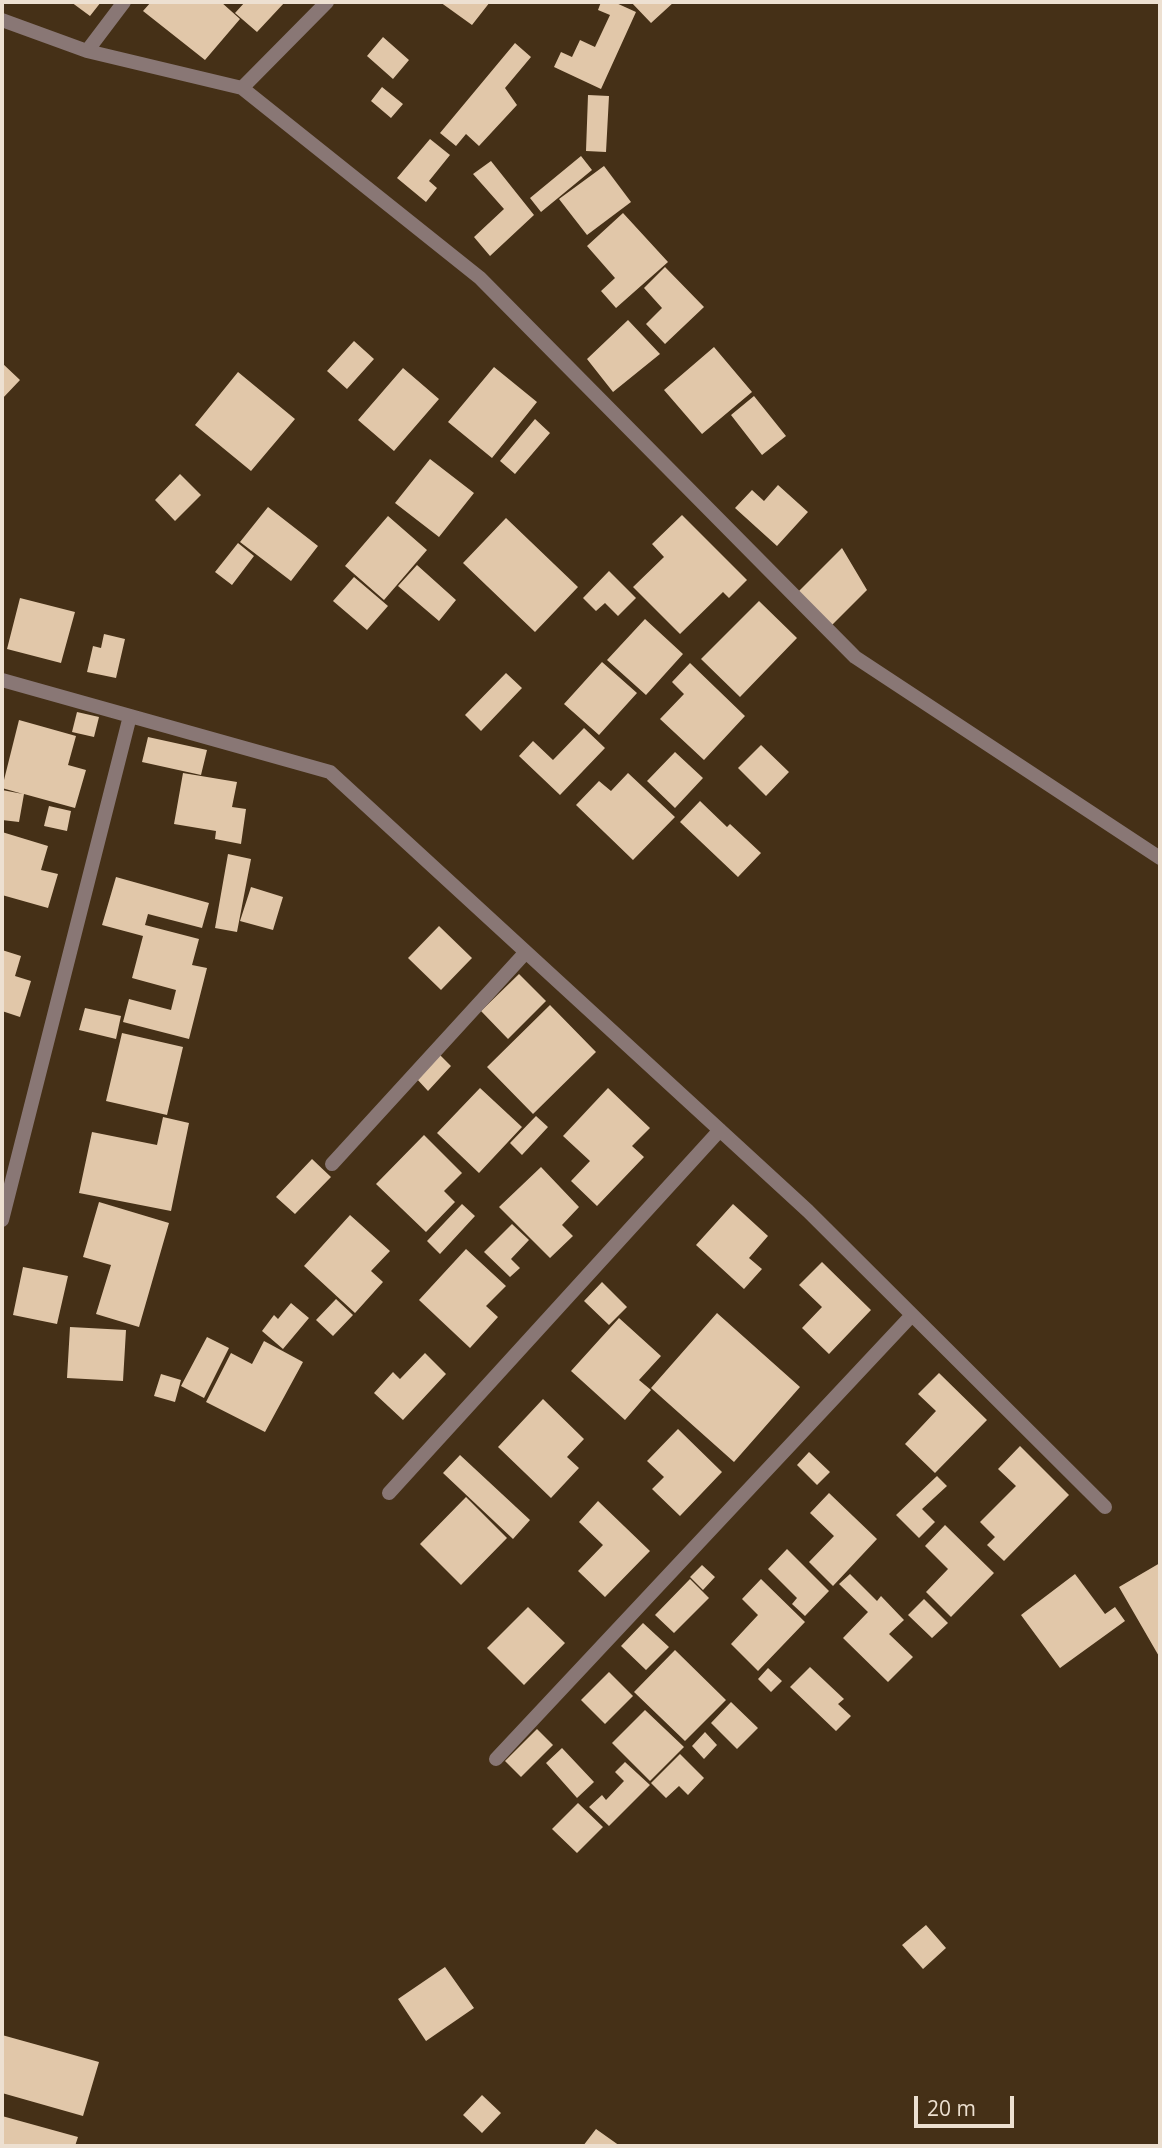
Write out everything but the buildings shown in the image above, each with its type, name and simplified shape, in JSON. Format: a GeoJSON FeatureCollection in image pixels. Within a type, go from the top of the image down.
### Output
{"type":"FeatureCollection","features":[{"type":"Feature","properties":{"kind":"street"},"geometry":{"type":"LineString","coordinates":[[87,51],[124,2]]}},
{"type":"Feature","properties":{"kind":"street"},"geometry":{"type":"LineString","coordinates":[[242,88],[327,2]]}},
{"type":"Feature","properties":{"kind":"street"},"geometry":{"type":"LineString","coordinates":[[2,20],[87,51],[242,88],[480,278],[855,657],[1160,858]]}},
{"type":"Feature","properties":{"kind":"street"},"geometry":{"type":"LineString","coordinates":[[2,680],[330,772],[808,1211],[1105,1507]]}},
{"type":"Feature","properties":{"kind":"street"},"geometry":{"type":"LineString","coordinates":[[2,1220],[130,716]]}},
{"type":"Feature","properties":{"kind":"street"},"geometry":{"type":"LineString","coordinates":[[332,1164],[526,952]]}},
{"type":"Feature","properties":{"kind":"street"},"geometry":{"type":"LineString","coordinates":[[389,1493],[720,1129]]}},
{"type":"Feature","properties":{"kind":"street"},"geometry":{"type":"LineString","coordinates":[[496,1759],[912,1315]]}}]}
